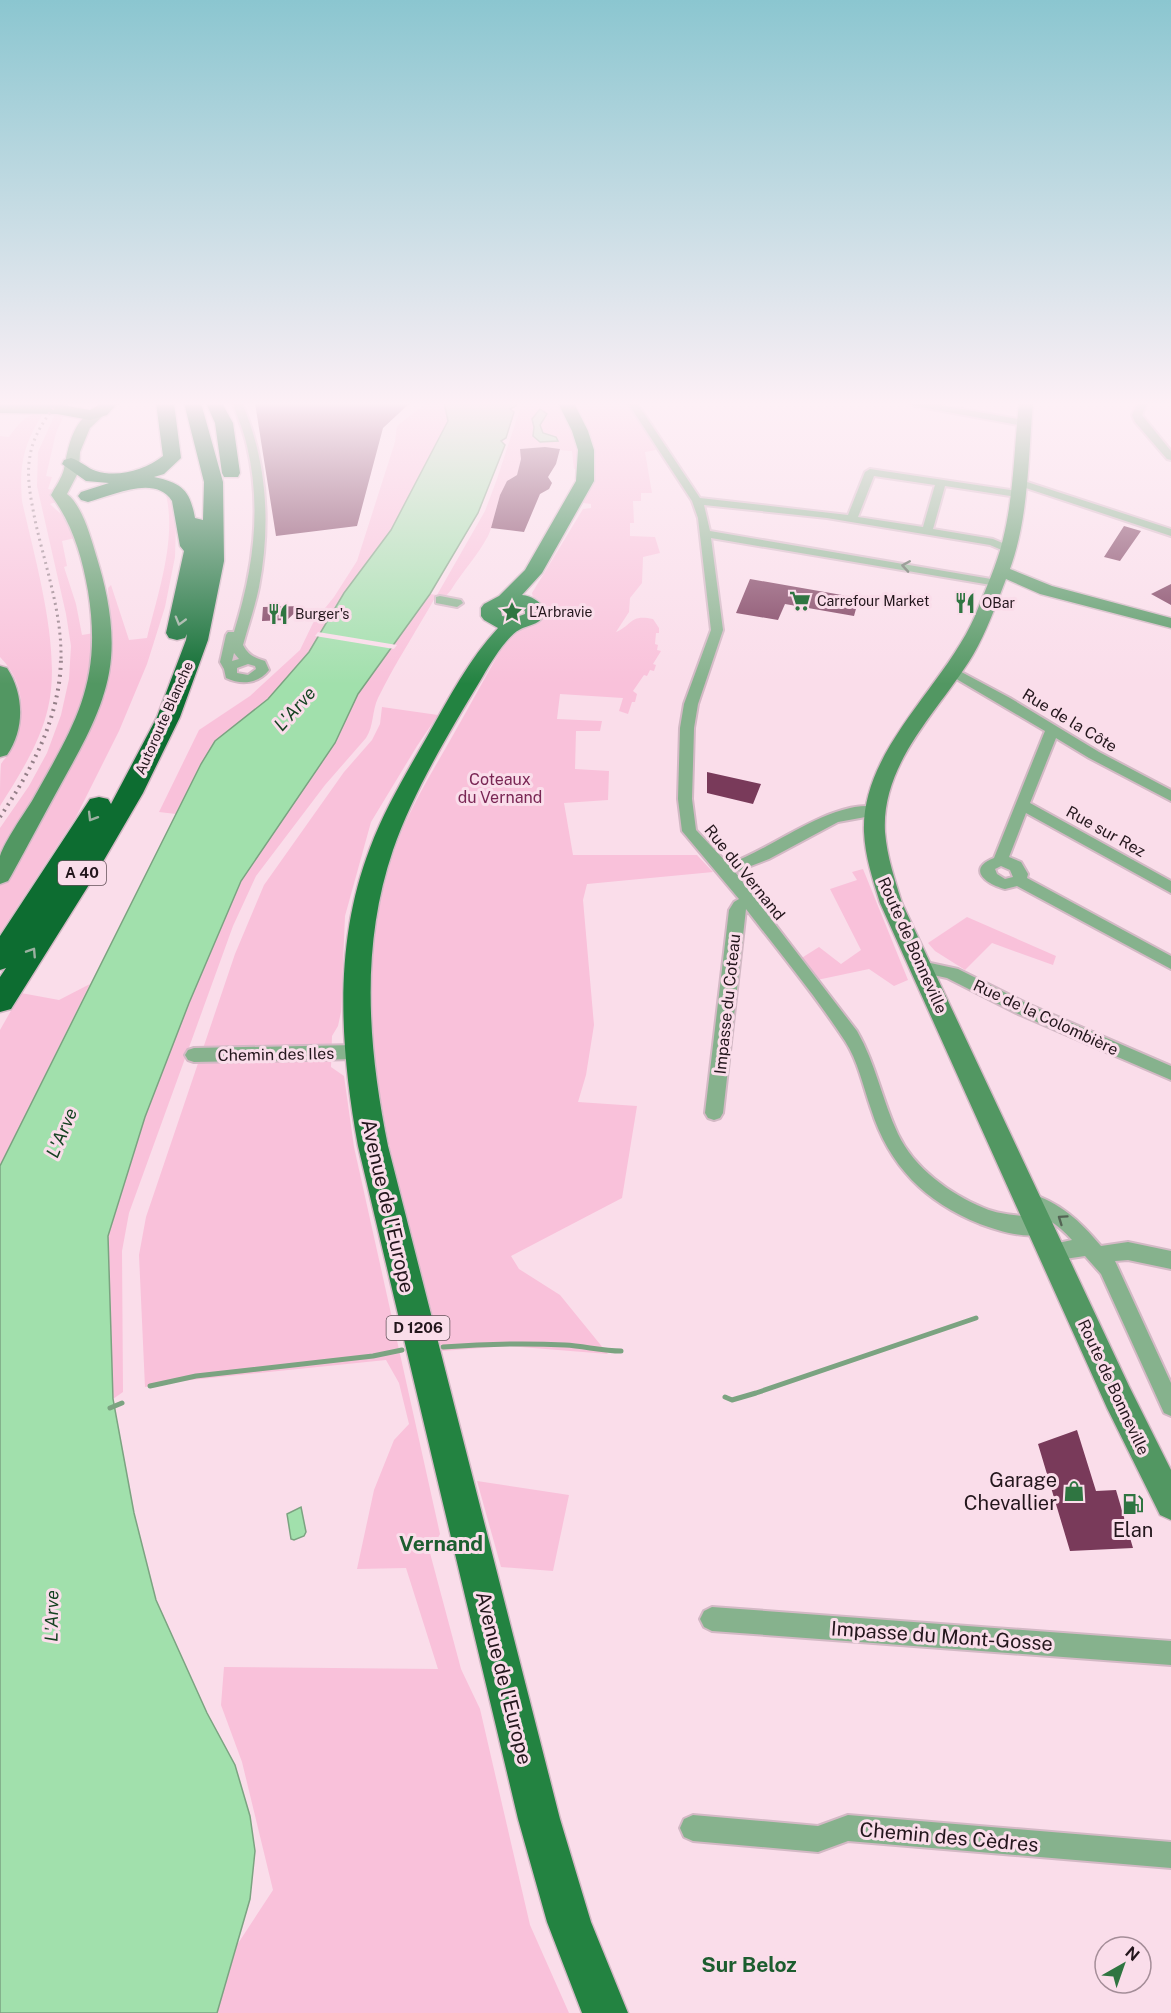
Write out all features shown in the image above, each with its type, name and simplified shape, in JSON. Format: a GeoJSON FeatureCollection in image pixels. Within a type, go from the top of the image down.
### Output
{"type":"FeatureCollection","features":[{"type":"Feature","properties":{"kind":"highway"},"geometry":{"type":"LineString","coordinates":[[179,497],[182,501],[193,564]]}},
{"type":"Feature","properties":{"kind":"highway","name":"Autoroute Blanche"},"geometry":{"type":"LineString","coordinates":[[0,959],[87,825],[141,728],[176,636],[193,564],[196,525],[195,497]]}},
{"type":"Feature","properties":{"kind":"highway","name":"Autoroute Blanche"},"geometry":{"type":"LineString","coordinates":[[0,1001],[117,815],[161,731],[186,672],[208,596],[217,525],[216,497]]}},
{"type":"Feature","properties":{"kind":"highway"},"geometry":{"type":"LineString","coordinates":[[186,672],[219,586],[230,536],[232,497]]}},
{"type":"Feature","properties":{"kind":"main road"},"geometry":{"type":"LineString","coordinates":[[3,866],[70,753],[94,697],[102,658],[102,622],[89,558],[83,536],[65,497]]}},
{"type":"Feature","properties":{"kind":"main road"},"geometry":{"type":"LineString","coordinates":[[73,517],[84,497]]}},
{"type":"Feature","properties":{"kind":"main road","name":"D 1206"},"geometry":{"type":"LineString","coordinates":[[533,573],[527,595],[528,602],[535,609],[534,616],[526,622],[504,622],[491,616],[491,608],[506,600],[533,573],[577,497]]}},
{"type":"Feature","properties":{"kind":"main road","name":"Route de Bonneville"},"geometry":{"type":"LineString","coordinates":[[1016,497],[1015,519],[1008,549],[999,577],[974,636],[897,748],[880,788],[877,811],[877,852],[883,883],[1040,1227],[1164,1490],[1171,1521]]}},
{"type":"Feature","properties":{"kind":"main road"},"geometry":{"type":"LineString","coordinates":[[999,577],[1109,609],[1121,609],[1171,623]]}},
{"type":"Feature","properties":{"kind":"main road"},"geometry":{"type":"LineString","coordinates":[[506,600],[528,602]]}},
{"type":"Feature","properties":{"kind":"main road"},"geometry":{"type":"LineString","coordinates":[[1109,609],[1118,615],[1171,630]]}},
{"type":"Feature","properties":{"kind":"main road","name":"Avenue de l'Europe"},"geometry":{"type":"LineString","coordinates":[[504,622],[411,785],[388,832],[375,869],[366,906],[357,966],[355,997],[357,1052],[364,1104],[373,1146],[539,1819],[569,1922],[605,2013]]}},
{"type":"Feature","properties":{"kind":"main road"},"geometry":{"type":"LineString","coordinates":[[0,672],[7,685],[11,708],[8,732],[0,751]]}},
{"type":"Feature","properties":{"kind":"street"},"geometry":{"type":"LineString","coordinates":[[230,668],[238,662],[250,660],[259,662],[263,668],[260,674],[242,680],[229,673],[230,668],[226,662],[248,577],[254,532],[252,497]]}},
{"type":"Feature","properties":{"kind":"street"},"geometry":{"type":"LineString","coordinates":[[250,660],[239,652],[237,645],[254,583],[259,546],[258,497]]}},
{"type":"Feature","properties":{"kind":"street","name":"Rue du Vernand"},"geometry":{"type":"LineString","coordinates":[[694,497],[704,518],[717,630],[691,704],[687,728],[684,799],[689,831],[725,870],[854,1042],[866,1068],[891,1140],[907,1164],[932,1187],[975,1213],[1002,1222],[1040,1227]]}},
{"type":"Feature","properties":{"kind":"street"},"geometry":{"type":"LineString","coordinates":[[852,519],[860,497]]}},
{"type":"Feature","properties":{"kind":"street"},"geometry":{"type":"LineString","coordinates":[[927,531],[937,497]]}},
{"type":"Feature","properties":{"kind":"street"},"geometry":{"type":"LineString","coordinates":[[1048,497],[1171,533]]}},
{"type":"Feature","properties":{"kind":"street"},"geometry":{"type":"LineString","coordinates":[[697,501],[852,519],[993,542],[1008,549]]}},
{"type":"Feature","properties":{"kind":"street"},"geometry":{"type":"LineString","coordinates":[[704,533],[999,577]]}},
{"type":"Feature","properties":{"kind":"street"},"geometry":{"type":"LineString","coordinates":[[440,600],[457,603]]}},
{"type":"Feature","properties":{"kind":"street","name":"Rue de la Côte"},"geometry":{"type":"LineString","coordinates":[[952,671],[1005,700],[1052,731],[1171,796]]}},
{"type":"Feature","properties":{"kind":"street"},"geometry":{"type":"LineString","coordinates":[[1052,731],[1000,861],[988,866],[990,877],[1005,884],[1019,880],[1171,963]]}},
{"type":"Feature","properties":{"kind":"street","name":"Rue sur Rez"},"geometry":{"type":"LineString","coordinates":[[1022,805],[1171,888]]}},
{"type":"Feature","properties":{"kind":"street"},"geometry":{"type":"LineString","coordinates":[[725,870],[748,864],[823,821],[852,813],[877,811]]}},
{"type":"Feature","properties":{"kind":"street","name":"Impasse du Coteau"},"geometry":{"type":"LineString","coordinates":[[714,1113],[737,908],[748,901]]}},
{"type":"Feature","properties":{"kind":"street","name":"Rue de la Colombière"},"geometry":{"type":"LineString","coordinates":[[921,968],[937,967],[958,975],[998,998],[1171,1073]]}},
{"type":"Feature","properties":{"kind":"street","name":"Chemin des Iles"},"geometry":{"type":"LineString","coordinates":[[194,1055],[357,1052]]}},
{"type":"Feature","properties":{"kind":"street"},"geometry":{"type":"LineString","coordinates":[[1171,1260],[1128,1251],[1092,1251],[1040,1227],[1042,1205],[1074,1228],[1092,1251],[1108,1268],[1118,1285],[1171,1406]]}},
{"type":"Feature","properties":{"kind":"street","name":"Impasse du Mont-Gosse"},"geometry":{"type":"LineString","coordinates":[[712,1619],[1171,1653]]}},
{"type":"Feature","properties":{"kind":"street","name":"Chemin des Cèdres"},"geometry":{"type":"LineString","coordinates":[[693,1828],[818,1839],[848,1828],[1171,1855]]}},
{"type":"Feature","properties":{"kind":"green space"},"geometry":{"type":"Polygon","coordinates":[[[0,497],[22,497],[45,605],[52,659],[51,685],[48,708],[40,734],[0,806],[1,764],[15,740],[21,715],[21,703],[15,679],[0,657],[0,497]]]}},
{"type":"Feature","properties":{"kind":"green space"},"geometry":{"type":"Polygon","coordinates":[[[39,497],[51,497],[56,502],[50,504],[66,518],[75,538],[62,541],[67,566],[64,567],[76,604],[82,635],[94,633],[92,662],[84,697],[105,696],[112,658],[108,588],[111,585],[129,640],[147,638],[168,543],[169,524],[166,497],[171,497],[176,523],[175,557],[165,607],[147,664],[119,731],[76,817],[0,933],[0,828],[29,786],[47,753],[61,715],[69,679],[71,646],[39,497]]]}},
{"type":"Feature","properties":{"kind":"green space"},"geometry":{"type":"Polygon","coordinates":[[[377,497],[408,497],[391,530],[344,593],[309,652],[268,699],[215,741],[176,814],[159,812],[199,730],[250,696],[300,650],[313,623],[334,597],[357,561],[377,497]]]}},
{"type":"Feature","properties":{"kind":"green space"},"geometry":{"type":"Polygon","coordinates":[[[490,497],[500,497],[484,543],[445,597],[436,596],[392,672],[376,703],[366,738],[325,785],[256,876],[233,926],[129,1213],[122,1251],[123,1392],[113,1399],[108,1237],[145,1117],[189,1003],[241,881],[335,743],[358,694],[430,594],[437,595],[485,511],[490,497]]]}},
{"type":"Feature","properties":{"kind":"green space","name":"Coteaux du Vernand"},"geometry":{"type":"Polygon","coordinates":[[[586,497],[641,497],[641,501],[633,501],[634,523],[630,523],[630,536],[655,537],[660,553],[643,557],[642,583],[630,598],[629,612],[616,632],[635,619],[653,619],[659,628],[655,644],[658,645],[657,650],[661,651],[653,664],[656,665],[654,671],[650,670],[647,676],[644,675],[633,691],[637,694],[628,714],[619,711],[623,698],[560,694],[557,719],[602,721],[600,731],[576,731],[575,769],[609,771],[608,800],[564,803],[573,855],[697,855],[713,872],[587,884],[583,900],[594,1025],[586,1075],[578,1102],[637,1106],[622,1198],[511,1256],[519,1269],[560,1295],[608,1354],[508,1346],[442,1351],[409,1229],[382,1104],[374,1041],[372,979],[378,916],[393,854],[405,823],[508,638],[543,617],[546,611],[533,598],[532,593],[583,509],[591,508],[591,504],[583,503],[586,497]]]}},
{"type":"Feature","properties":{"kind":"green space"},"geometry":{"type":"Polygon","coordinates":[[[382,707],[438,715],[371,822],[345,916],[341,1012],[338,1026],[332,1036],[331,1067],[344,1076],[354,1147],[440,1534],[430,1553],[461,1669],[480,1709],[530,1925],[569,2013],[217,2013],[237,1945],[273,1890],[242,1762],[221,1705],[224,1667],[438,1669],[406,1568],[357,1569],[374,1490],[394,1440],[409,1424],[399,1383],[386,1360],[172,1382],[145,1387],[139,1255],[146,1217],[235,954],[264,885],[344,772],[372,740],[380,724],[382,707]]]}},
{"type":"Feature","properties":{"kind":"green space"},"geometry":{"type":"Polygon","coordinates":[[[863,869],[908,980],[894,986],[869,969],[817,980],[800,959],[819,947],[841,964],[861,950],[830,889],[857,880],[852,872],[863,869]]]}},
{"type":"Feature","properties":{"kind":"green space"},"geometry":{"type":"Polygon","coordinates":[[[967,917],[1056,956],[1053,965],[992,943],[965,970],[935,951],[928,943],[967,917]]]}},
{"type":"Feature","properties":{"kind":"green space"},"geometry":{"type":"Polygon","coordinates":[[[90,984],[0,1166],[0,1030],[21,993],[59,1000],[90,984]]]}},
{"type":"Feature","properties":{"kind":"green space"},"geometry":{"type":"Polygon","coordinates":[[[477,1481],[569,1495],[553,1571],[501,1567],[477,1481]]]}},
{"type":"Feature","properties":{"kind":"water","name":"L'Arve"},"geometry":{"type":"Polygon","coordinates":[[[408,497],[484,497],[478,513],[430,594],[358,694],[335,743],[241,881],[189,1003],[145,1117],[108,1236],[113,1399],[134,1513],[156,1600],[207,1713],[235,1765],[250,1816],[255,1851],[250,1899],[217,2013],[0,2013],[0,1166],[201,764],[215,741],[268,699],[309,652],[344,593],[391,530],[408,497]]]}},
{"type":"Feature","properties":{"kind":"water"},"geometry":{"type":"Polygon","coordinates":[[[301,1507],[306,1532],[304,1536],[294,1540],[291,1539],[287,1514],[301,1507]]]}},
{"type":"Feature","properties":{"kind":"pier"},"geometry":{"type":"Polygon","coordinates":[[[318,632],[397,645],[394,649],[315,636],[318,632]]]}},
{"type":"Feature","properties":{"kind":"building"},"geometry":{"type":"Polygon","coordinates":[[[270,497],[365,497],[357,526],[276,536],[270,497]]]}},
{"type":"Feature","properties":{"kind":"building"},"geometry":{"type":"Polygon","coordinates":[[[499,497],[539,497],[524,532],[491,528],[499,497]]]}},
{"type":"Feature","properties":{"kind":"building"},"geometry":{"type":"Polygon","coordinates":[[[1124,526],[1141,531],[1120,561],[1104,557],[1124,526]]]}},
{"type":"Feature","properties":{"kind":"building","name":"Carrefour Market"},"geometry":{"type":"Polygon","coordinates":[[[750,579],[859,598],[854,616],[785,604],[778,620],[736,613],[750,579]]]}},
{"type":"Feature","properties":{"kind":"building"},"geometry":{"type":"Polygon","coordinates":[[[1171,584],[1171,605],[1151,594],[1171,584]]]}},
{"type":"Feature","properties":{"kind":"building","name":"Burger's"},"geometry":{"type":"Polygon","coordinates":[[[302,606],[287,620],[262,621],[263,607],[302,606]]]}},
{"type":"Feature","properties":{"kind":"building"},"geometry":{"type":"Polygon","coordinates":[[[707,772],[761,784],[753,804],[707,793],[707,772]]]}},
{"type":"Feature","properties":{"kind":"building","name":"Garage Chevallier"},"geometry":{"type":"Polygon","coordinates":[[[1077,1430],[1096,1491],[1116,1490],[1133,1548],[1070,1551],[1038,1444],[1077,1430]]]}},
{"type":"Feature","properties":{"kind":"waterway"},"geometry":{"type":"LineString","coordinates":[[725,1397],[732,1400],[756,1393],[976,1318]]}},
{"type":"Feature","properties":{"kind":"waterway"},"geometry":{"type":"LineString","coordinates":[[443,1347],[550,1344],[621,1351]]}},
{"type":"Feature","properties":{"kind":"waterway"},"geometry":{"type":"LineString","coordinates":[[150,1386],[196,1376],[373,1356],[402,1350]]}},
{"type":"Feature","properties":{"kind":"waterway"},"geometry":{"type":"LineString","coordinates":[[110,1408],[122,1403]]}},
{"type":"Feature","properties":{"kind":"railway"},"geometry":{"type":"LineString","coordinates":[[31,497],[56,607],[61,658]]}},
{"type":"Feature","properties":{"kind":"railway"},"geometry":{"type":"LineString","coordinates":[[0,817],[23,780],[50,722],[56,701],[61,658]]}},
{"type":"Feature","properties":{"kind":"place","name":"Carrefour Market"},"geometry":{"type":"Point","coordinates":[800,601]}},
{"type":"Feature","properties":{"kind":"place","name":"OBar"},"geometry":{"type":"Point","coordinates":[965,603]}},
{"type":"Feature","properties":{"kind":"place","name":"L’Arbravie"},"geometry":{"type":"Point","coordinates":[512,612]}},
{"type":"Feature","properties":{"kind":"place","name":"Burger's"},"geometry":{"type":"Point","coordinates":[278,614]}},
{"type":"Feature","properties":{"kind":"place","name":"Garage Chevallier"},"geometry":{"type":"Point","coordinates":[1074,1491]}},
{"type":"Feature","properties":{"kind":"place","name":"Elan"},"geometry":{"type":"Point","coordinates":[1133,1504]}},
{"type":"Feature","properties":{"kind":"district","name":"Vernand"},"geometry":{"type":"Point","coordinates":[441,1544]}},
{"type":"Feature","properties":{"kind":"district","name":"Sur Beloz"},"geometry":{"type":"Point","coordinates":[749,1965]}}]}
